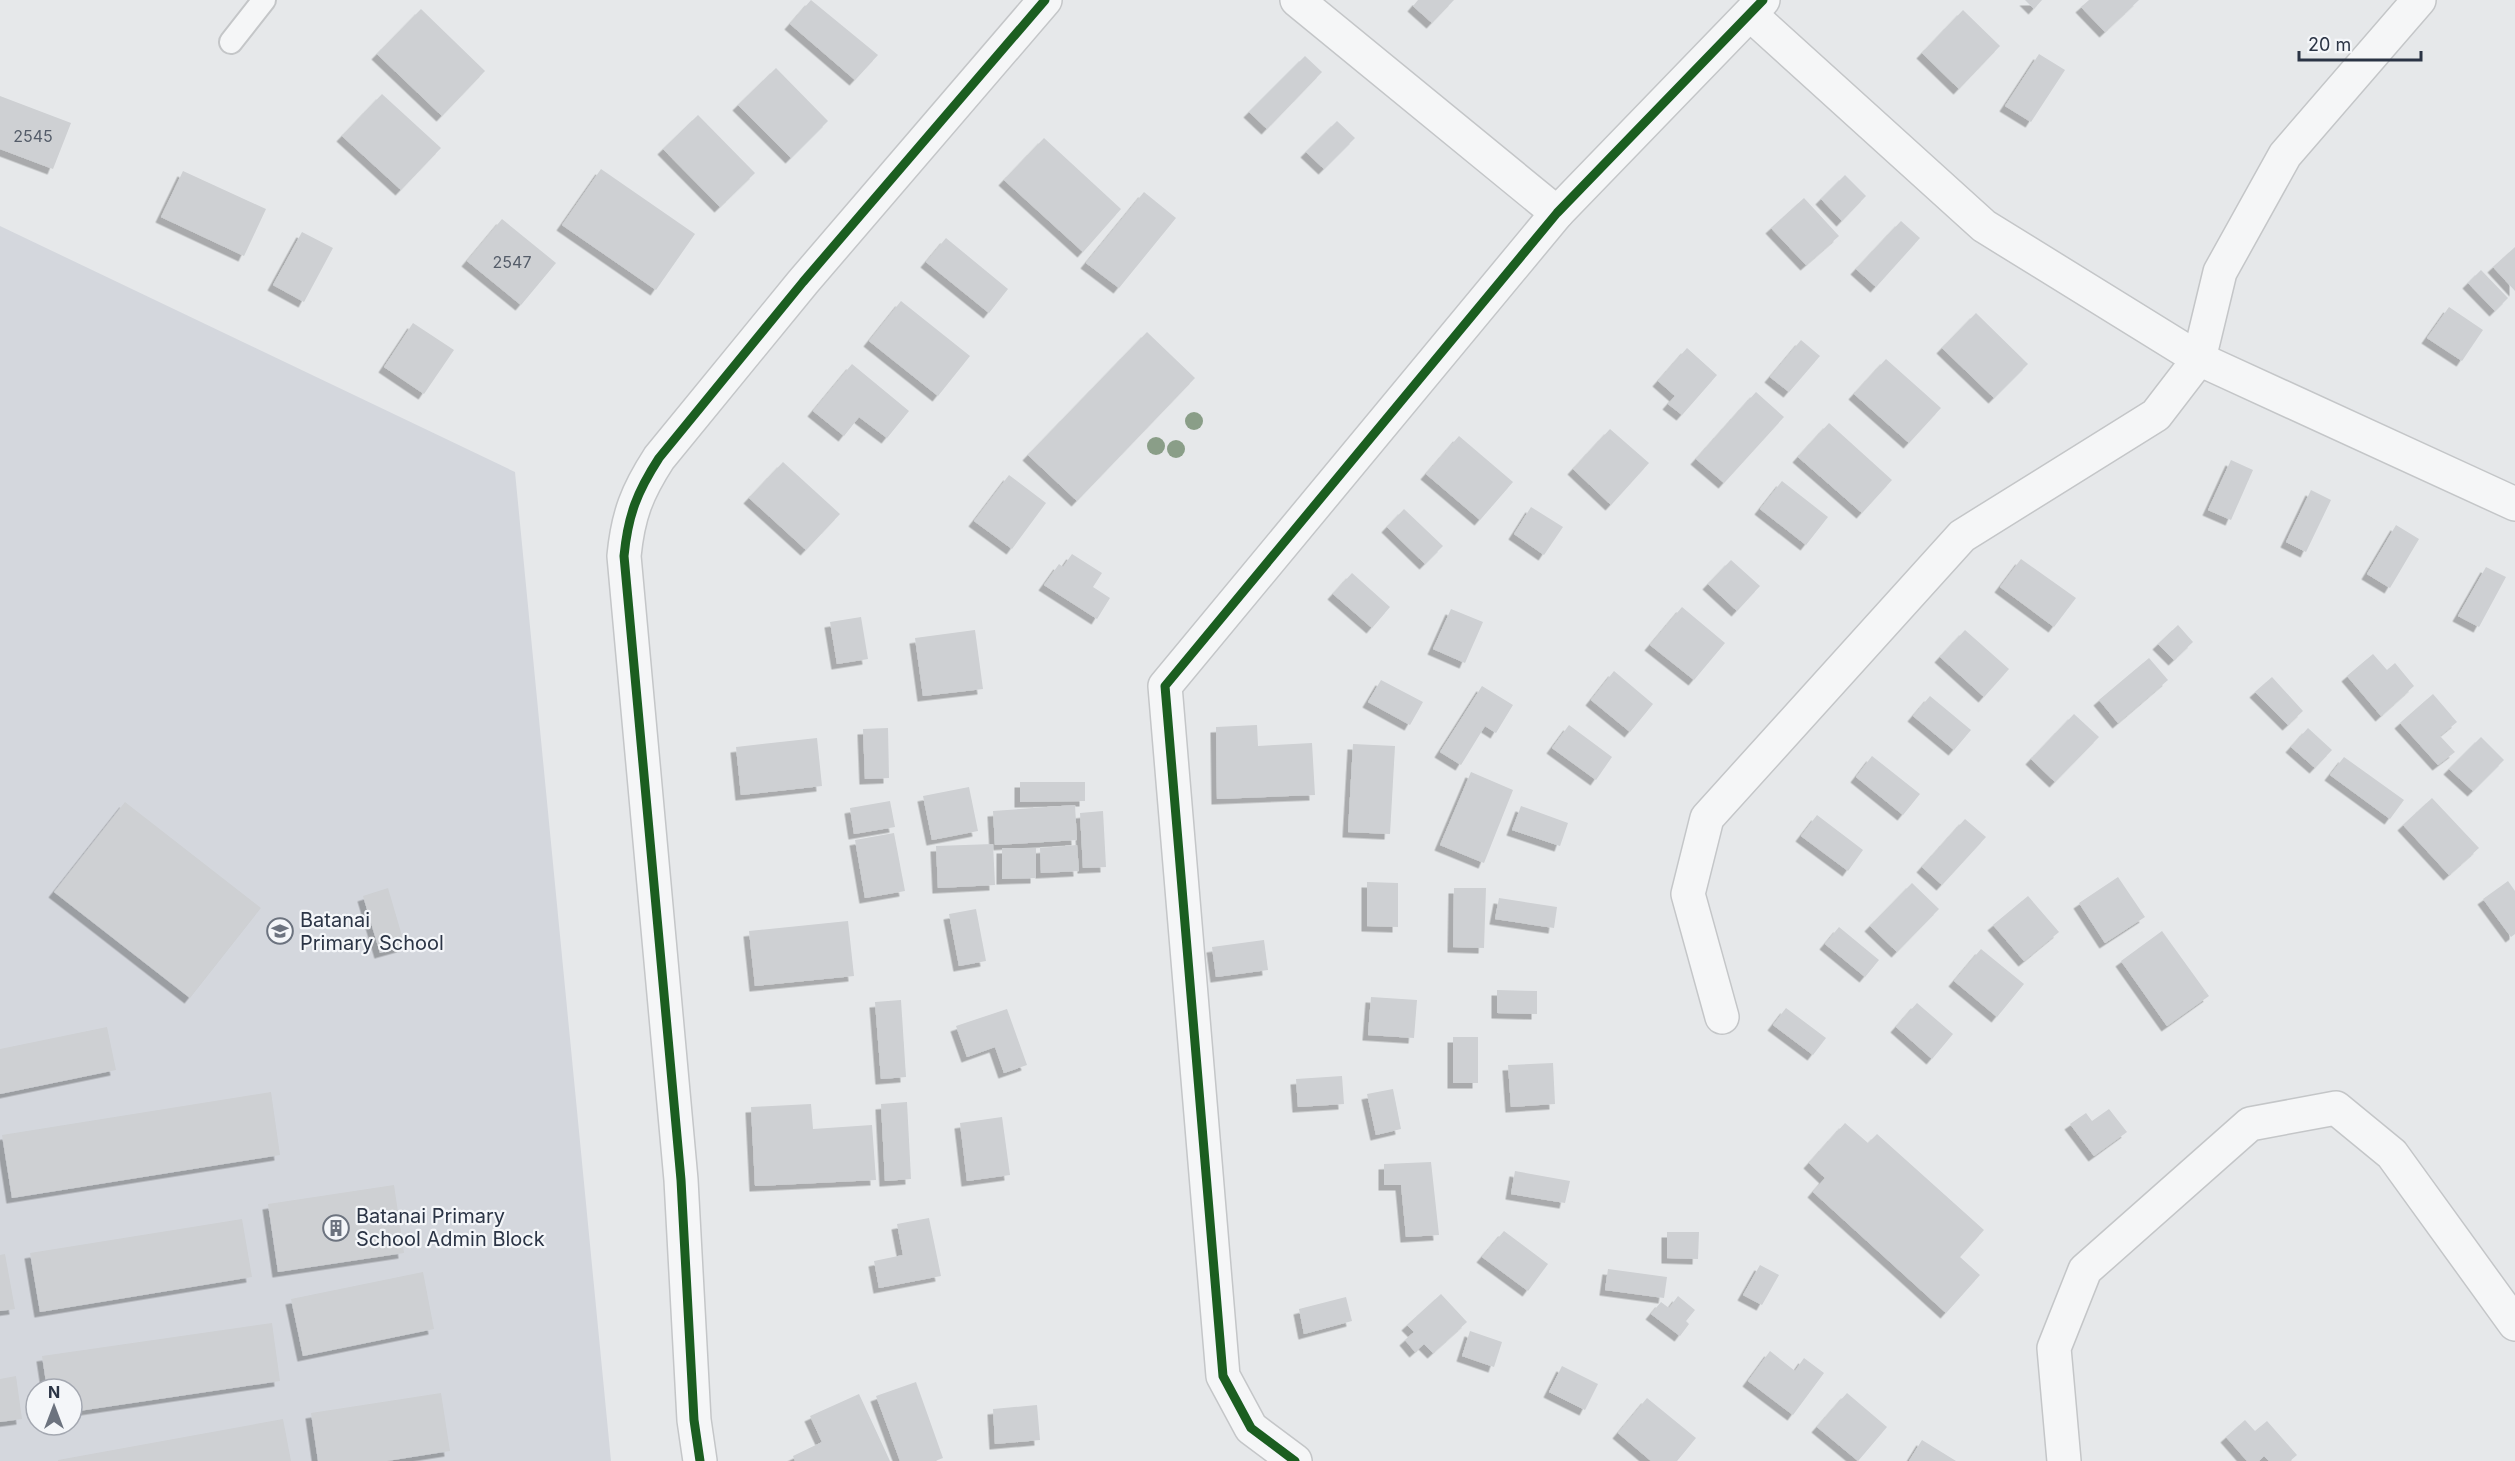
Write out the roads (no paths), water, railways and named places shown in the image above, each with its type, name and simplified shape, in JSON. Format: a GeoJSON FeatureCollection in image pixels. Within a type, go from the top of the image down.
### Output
{"type":"FeatureCollection","features":[{"type":"Feature","properties":{"kind":"street"},"geometry":{"type":"LineString","coordinates":[[700,1461],[694,1420],[681,1180],[624,556],[627,525],[639,489],[659,458],[811,272],[1045,0]]}},
{"type":"Feature","properties":{"kind":"street"},"geometry":{"type":"LineString","coordinates":[[1297,0],[1557,213]]}},
{"type":"Feature","properties":{"kind":"street"},"geometry":{"type":"LineString","coordinates":[[1722,1017],[1688,894],[1707,818],[1962,536],[2156,415],[2199,359],[2220,272],[2285,155],[2419,0]]}},
{"type":"Feature","properties":{"kind":"street"},"geometry":{"type":"LineString","coordinates":[[1295,1461],[1251,1428],[1223,1376],[1165,686],[1557,213],[1757,7],[1984,226],[2199,359],[2515,504]]}},
{"type":"Feature","properties":{"kind":"street"},"geometry":{"type":"LineString","coordinates":[[2064,1461],[2054,1348],[2085,1270],[2250,1124],[2336,1108],[2392,1155],[2515,1324]]}},
{"type":"Feature","properties":{"kind":"lane"},"geometry":{"type":"LineString","coordinates":[[231,42],[264,0]]}},
{"type":"Feature","properties":{"kind":"place","name":"Batanai Primary School"},"geometry":{"type":"Point","coordinates":[280,931]}},
{"type":"Feature","properties":{"kind":"place","name":"Batanai Primary School Admin Block"},"geometry":{"type":"Point","coordinates":[336,1228]}}]}
